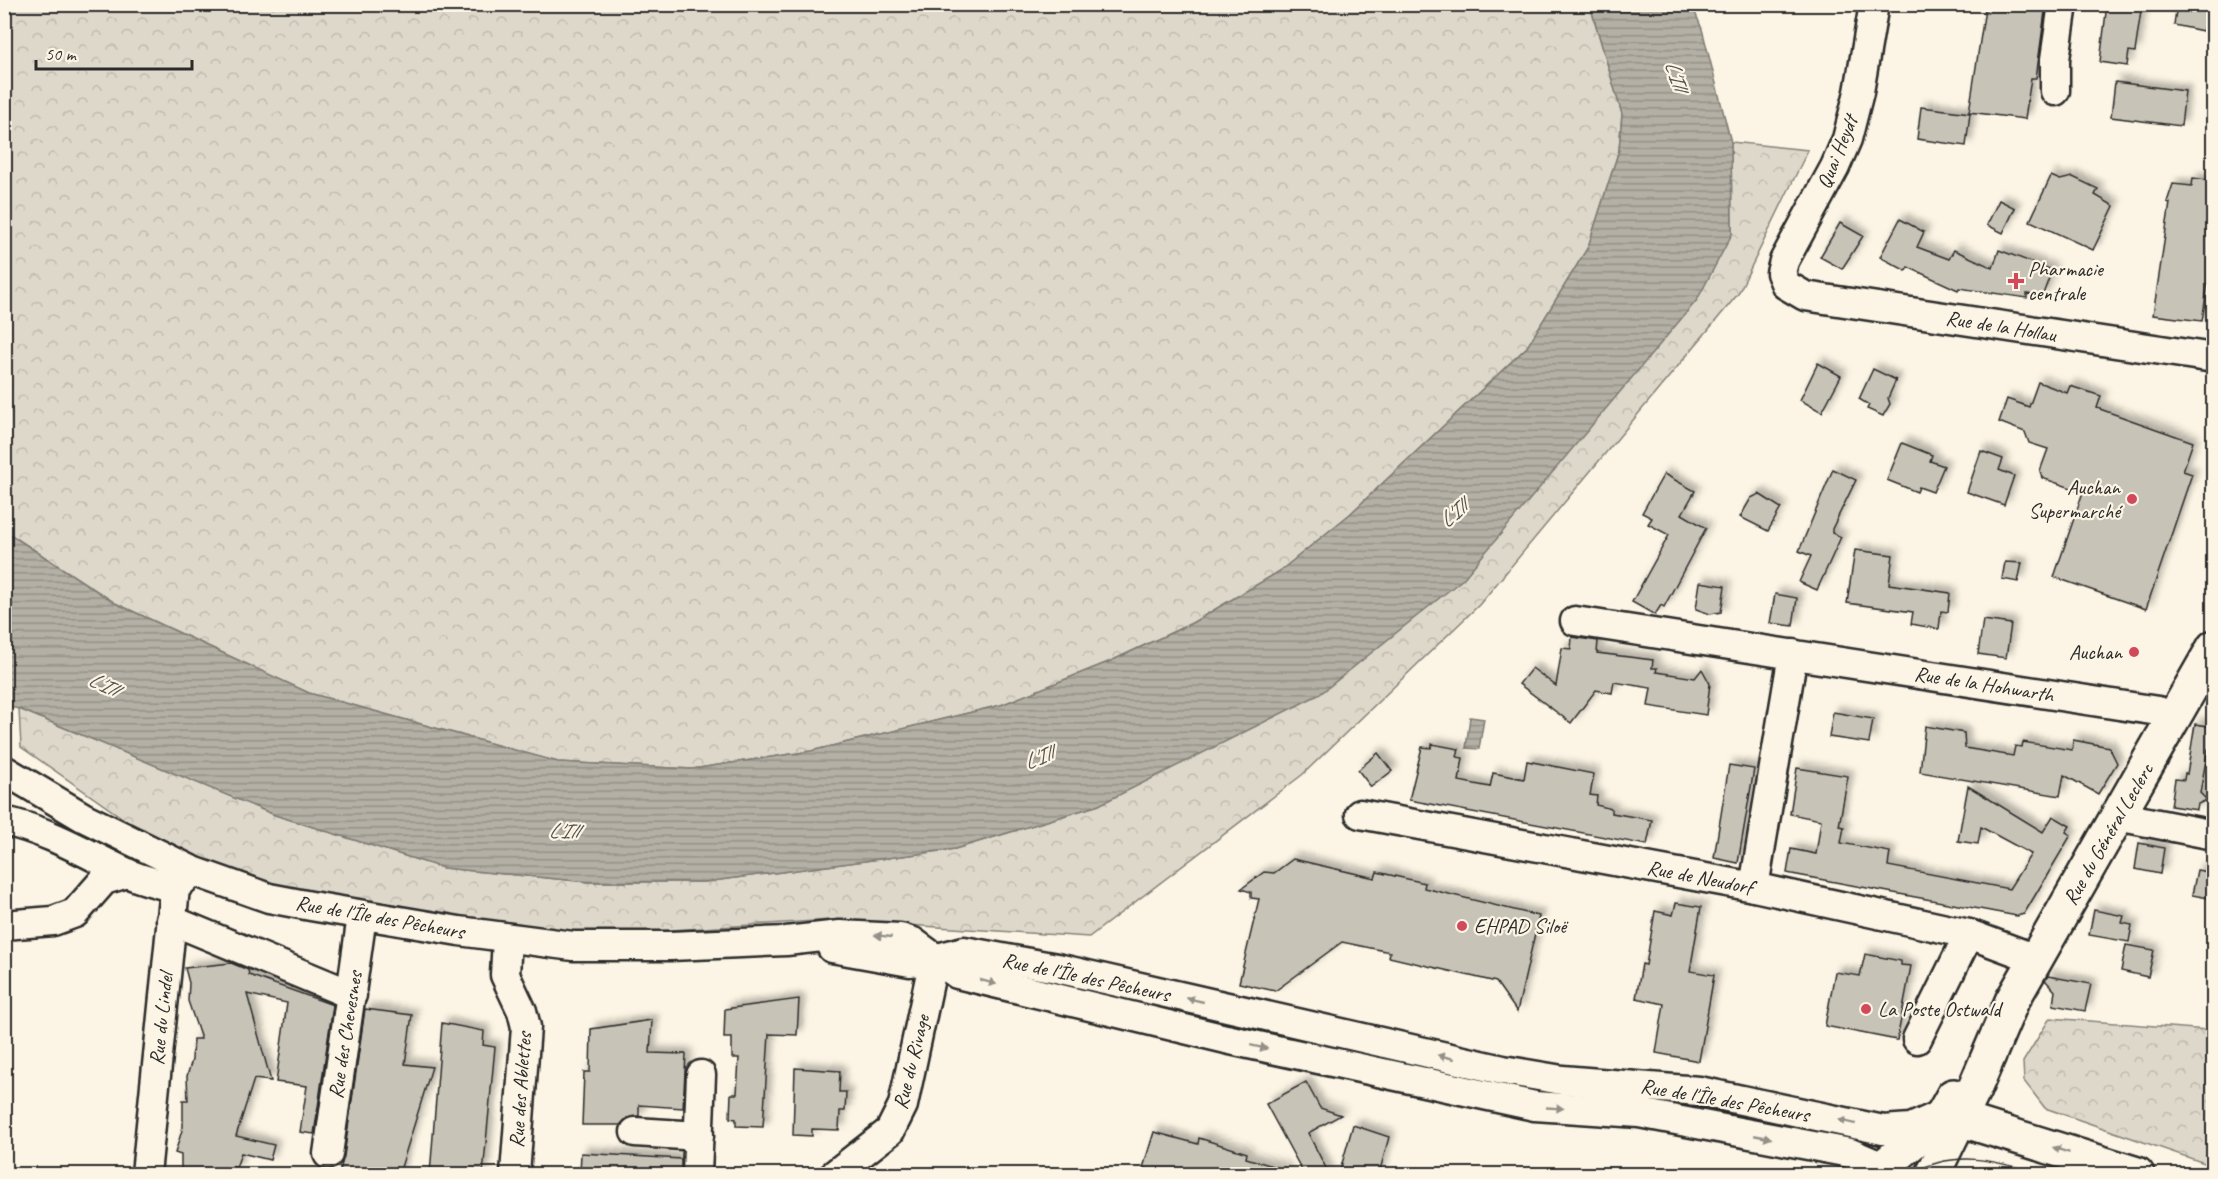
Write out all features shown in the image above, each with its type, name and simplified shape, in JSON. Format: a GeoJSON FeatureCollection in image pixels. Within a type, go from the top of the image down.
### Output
{"type":"FeatureCollection","features":[{"type":"Feature","properties":{"kind":"main road","name":"Rue du Général Leclerc"},"geometry":{"type":"LineString","coordinates":[[1953,1122],[2002,1020],[2214,647]]}},
{"type":"Feature","properties":{"kind":"main road","name":"Rue du Général Leclerc"},"geometry":{"type":"LineString","coordinates":[[1896,1163],[1953,1122],[1978,1082],[2002,1020]]}},
{"type":"Feature","properties":{"kind":"main road"},"geometry":{"type":"LineString","coordinates":[[1978,1082],[1975,1094],[1977,1111],[1988,1125],[2137,1174]]}},
{"type":"Feature","properties":{"kind":"main road"},"geometry":{"type":"LineString","coordinates":[[1953,1122],[2002,1131]]}},
{"type":"Feature","properties":{"kind":"street","name":"Quai Heydt"},"geometry":{"type":"LineString","coordinates":[[1790,289],[1782,278],[1784,261],[1835,167],[1847,139],[1859,92],[1874,4]]}},
{"type":"Feature","properties":{"kind":"street"},"geometry":{"type":"LineString","coordinates":[[2055,91],[2055,59],[2063,4]]}},
{"type":"Feature","properties":{"kind":"street","name":"Rue de la Hollau"},"geometry":{"type":"LineString","coordinates":[[1790,289],[1805,296],[2214,358]]}},
{"type":"Feature","properties":{"kind":"street","name":"Rue de la Hohwarth"},"geometry":{"type":"LineString","coordinates":[[1575,621],[2158,711],[2176,717]]}},
{"type":"Feature","properties":{"kind":"street"},"geometry":{"type":"LineString","coordinates":[[1754,887],[1793,654]]}},
{"type":"Feature","properties":{"kind":"street","name":"Rue de l'Île des Pêcheurs"},"geometry":{"type":"LineString","coordinates":[[4,770],[94,822],[184,880],[269,898],[362,916],[507,938],[611,947],[786,941],[840,935],[900,938],[913,942],[957,974],[1226,1039],[1497,1099],[1551,1108],[1639,1113],[1814,1147],[1838,1157],[1896,1163]]}},
{"type":"Feature","properties":{"kind":"street","name":"Rue de Neudorf"},"geometry":{"type":"LineString","coordinates":[[1360,814],[1754,887],[1969,934],[2036,959]]}},
{"type":"Feature","properties":{"kind":"street"},"geometry":{"type":"LineString","coordinates":[[2117,816],[2214,835]]}},
{"type":"Feature","properties":{"kind":"street"},"geometry":{"type":"LineString","coordinates":[[4,821],[41,831],[91,853],[127,873],[184,880]]}},
{"type":"Feature","properties":{"kind":"street"},"geometry":{"type":"LineString","coordinates":[[4,925],[53,921],[75,913],[104,880],[127,873]]}},
{"type":"Feature","properties":{"kind":"street","name":"Rue du Lindel"},"geometry":{"type":"LineString","coordinates":[[146,1174],[171,920],[184,880]]}},
{"type":"Feature","properties":{"kind":"street","name":"Rue des Chevesnes"},"geometry":{"type":"LineString","coordinates":[[327,1154],[362,916]]}},
{"type":"Feature","properties":{"kind":"street"},"geometry":{"type":"LineString","coordinates":[[171,920],[352,995]]}},
{"type":"Feature","properties":{"kind":"street"},"geometry":{"type":"LineString","coordinates":[[1917,1039],[1969,934]]}},
{"type":"Feature","properties":{"kind":"street","name":"Rue des Ablettes"},"geometry":{"type":"LineString","coordinates":[[507,938],[505,975],[524,1017],[526,1027],[514,1174]]}},
{"type":"Feature","properties":{"kind":"street","name":"Rue de l'Île des Pêcheurs"},"geometry":{"type":"LineString","coordinates":[[934,959],[964,951],[1057,968],[1503,1070],[1562,1080],[1699,1091],[1896,1163]]}},
{"type":"Feature","properties":{"kind":"street","name":"Rue du Rivage"},"geometry":{"type":"LineString","coordinates":[[836,1174],[890,1131],[903,1105],[934,959]]}},
{"type":"Feature","properties":{"kind":"street"},"geometry":{"type":"LineString","coordinates":[[1226,1039],[1238,1010]]}},
{"type":"Feature","properties":{"kind":"street"},"geometry":{"type":"LineString","coordinates":[[1497,1099],[1503,1070]]}},
{"type":"Feature","properties":{"kind":"street"},"geometry":{"type":"LineString","coordinates":[[697,1174],[701,1075]]}},
{"type":"Feature","properties":{"kind":"street","name":"Rue de l'Île des Pêcheurs"},"geometry":{"type":"LineString","coordinates":[[1896,1163],[1911,1128],[1953,1122]]}},
{"type":"Feature","properties":{"kind":"street"},"geometry":{"type":"LineString","coordinates":[[635,1132],[699,1136]]}},
{"type":"Feature","properties":{"kind":"green space"},"geometry":{"type":"Polygon","coordinates":[[[4,5],[1590,5],[1622,114],[1619,150],[1588,247],[1527,347],[1350,514],[1280,571],[1192,623],[1111,661],[1001,705],[811,751],[692,769],[558,762],[309,693],[115,603],[5,531],[4,5]]]}},
{"type":"Feature","properties":{"kind":"green space"},"geometry":{"type":"Polygon","coordinates":[[[1731,142],[1808,150],[1738,294],[1479,605],[1302,775],[1089,937],[831,920],[576,936],[402,912],[256,881],[147,835],[21,747],[19,709],[275,815],[443,868],[588,882],[705,882],[955,849],[1099,805],[1732,233],[1731,142]]]}},
{"type":"Feature","properties":{"kind":"green space"},"geometry":{"type":"Polygon","coordinates":[[[2050,1018],[2208,1030],[2213,1027],[2213,1166],[2045,1108],[2024,1081],[2023,1062],[2050,1018]]]}},
{"type":"Feature","properties":{"kind":"water","name":"L'Ill"},"geometry":{"type":"Polygon","coordinates":[[[1590,5],[1692,5],[1702,29],[1731,142],[1732,234],[1697,300],[1463,579],[1320,694],[1099,805],[955,849],[705,882],[588,882],[443,868],[275,815],[19,709],[5,706],[5,531],[115,603],[309,693],[558,762],[692,769],[811,751],[1001,705],[1111,661],[1192,623],[1280,571],[1350,514],[1527,347],[1588,247],[1619,150],[1622,114],[1590,5]]]}},
{"type":"Feature","properties":{"kind":"water"},"geometry":{"type":"Polygon","coordinates":[[[1470,717],[1484,719],[1479,749],[1466,748],[1470,717]]]}},
{"type":"Feature","properties":{"kind":"building"},"geometry":{"type":"Polygon","coordinates":[[[2030,4],[2046,4],[2036,78],[2031,78],[2025,119],[1969,112],[1985,9],[2029,11],[2030,4]]]}},
{"type":"Feature","properties":{"kind":"building"},"geometry":{"type":"Polygon","coordinates":[[[2107,4],[2142,4],[2135,52],[2129,51],[2127,66],[2100,62],[2107,4]]]}},
{"type":"Feature","properties":{"kind":"building"},"geometry":{"type":"Polygon","coordinates":[[[2177,4],[2195,4],[2195,10],[2206,12],[2203,31],[2174,25],[2177,4]]]}},
{"type":"Feature","properties":{"kind":"building"},"geometry":{"type":"Polygon","coordinates":[[[2115,82],[2185,91],[2181,126],[2111,117],[2115,82]]]}},
{"type":"Feature","properties":{"kind":"building"},"geometry":{"type":"Polygon","coordinates":[[[1921,107],[1970,113],[1966,146],[1917,139],[1921,107]]]}},
{"type":"Feature","properties":{"kind":"building"},"geometry":{"type":"Polygon","coordinates":[[[2051,176],[2060,180],[2073,177],[2098,189],[2095,195],[2114,206],[2093,250],[2030,221],[2051,176]]]}},
{"type":"Feature","properties":{"kind":"building"},"geometry":{"type":"Polygon","coordinates":[[[2193,178],[2214,181],[2214,244],[2202,321],[2153,315],[2170,203],[2167,202],[2173,184],[2192,186],[2193,178]]]}},
{"type":"Feature","properties":{"kind":"building"},"geometry":{"type":"Polygon","coordinates":[[[1999,200],[2015,208],[2003,233],[1987,225],[1999,200]]]}},
{"type":"Feature","properties":{"kind":"building"},"geometry":{"type":"Polygon","coordinates":[[[1900,219],[1924,232],[1917,247],[1949,259],[1954,250],[1993,268],[1999,250],[2052,270],[2042,297],[2027,294],[2027,298],[1959,288],[1958,290],[1908,267],[1906,271],[1880,257],[1900,219]]]}},
{"type":"Feature","properties":{"kind":"building"},"geometry":{"type":"Polygon","coordinates":[[[1840,223],[1863,236],[1842,269],[1820,257],[1840,223]]]}},
{"type":"Feature","properties":{"kind":"building"},"geometry":{"type":"Polygon","coordinates":[[[1818,363],[1841,376],[1822,412],[1800,400],[1818,363]]]}},
{"type":"Feature","properties":{"kind":"building"},"geometry":{"type":"Polygon","coordinates":[[[1873,369],[1896,380],[1888,398],[1890,404],[1883,416],[1867,409],[1869,405],[1859,399],[1873,369]]]}},
{"type":"Feature","properties":{"kind":"building","name":"Auchan Supermarché"},"geometry":{"type":"Polygon","coordinates":[[[2038,382],[2067,393],[2070,386],[2101,396],[2097,408],[2193,442],[2183,471],[2192,474],[2146,609],[2054,577],[2083,492],[2042,478],[2040,471],[2048,449],[2029,443],[2025,432],[1999,422],[2007,399],[2029,407],[2038,382]]]}},
{"type":"Feature","properties":{"kind":"building"},"geometry":{"type":"Polygon","coordinates":[[[1902,443],[1932,455],[1930,461],[1944,466],[1933,492],[1919,487],[1917,492],[1887,480],[1902,443]]]}},
{"type":"Feature","properties":{"kind":"building"},"geometry":{"type":"Polygon","coordinates":[[[1981,451],[2003,459],[1999,470],[2014,476],[2004,505],[1967,492],[1981,451]]]}},
{"type":"Feature","properties":{"kind":"building"},"geometry":{"type":"Polygon","coordinates":[[[1833,469],[1856,480],[1832,529],[1832,533],[1841,537],[1817,590],[1799,582],[1811,556],[1799,551],[1833,469]]]}},
{"type":"Feature","properties":{"kind":"building"},"geometry":{"type":"Polygon","coordinates":[[[1664,474],[1695,491],[1682,514],[1706,528],[1664,607],[1661,605],[1655,615],[1632,602],[1669,535],[1648,524],[1652,518],[1642,513],[1664,474]]]}},
{"type":"Feature","properties":{"kind":"building"},"geometry":{"type":"Polygon","coordinates":[[[1759,494],[1781,508],[1768,531],[1740,517],[1751,498],[1759,494]]]}},
{"type":"Feature","properties":{"kind":"building"},"geometry":{"type":"Polygon","coordinates":[[[1855,550],[1893,555],[1889,584],[1950,593],[1948,612],[1941,611],[1939,629],[1911,624],[1913,612],[1847,603],[1855,550]]]}},
{"type":"Feature","properties":{"kind":"building"},"geometry":{"type":"Polygon","coordinates":[[[2005,562],[2022,563],[2018,582],[2002,579],[2005,562]]]}},
{"type":"Feature","properties":{"kind":"building"},"geometry":{"type":"Polygon","coordinates":[[[1700,582],[1725,586],[1721,612],[1710,614],[1696,609],[1700,582]]]}},
{"type":"Feature","properties":{"kind":"building"},"geometry":{"type":"Polygon","coordinates":[[[1775,594],[1797,598],[1793,626],[1770,623],[1775,594]]]}},
{"type":"Feature","properties":{"kind":"building"},"geometry":{"type":"Polygon","coordinates":[[[1983,620],[2011,624],[2006,658],[1978,654],[1983,620]]]}},
{"type":"Feature","properties":{"kind":"building"},"geometry":{"type":"Polygon","coordinates":[[[1572,637],[1598,641],[1597,653],[1653,660],[1652,668],[1657,668],[1656,672],[1695,678],[1702,669],[1710,684],[1706,715],[1648,706],[1651,688],[1614,682],[1612,693],[1596,690],[1571,723],[1519,684],[1532,668],[1556,686],[1562,648],[1571,649],[1572,637]]]}},
{"type":"Feature","properties":{"kind":"building"},"geometry":{"type":"Polygon","coordinates":[[[1833,712],[1873,719],[1869,743],[1829,737],[1833,712]]]}},
{"type":"Feature","properties":{"kind":"building"},"geometry":{"type":"Polygon","coordinates":[[[2195,724],[2214,727],[2214,750],[2208,749],[2200,793],[2207,800],[2198,804],[2197,810],[2171,806],[2175,779],[2184,780],[2185,773],[2187,774],[2195,724]]]}},
{"type":"Feature","properties":{"kind":"building"},"geometry":{"type":"Polygon","coordinates":[[[1925,726],[1964,733],[1965,748],[2013,756],[2015,746],[2022,747],[2023,742],[2072,750],[2073,740],[2109,747],[2117,763],[2098,794],[2064,775],[2060,796],[1920,772],[1925,726]]]}},
{"type":"Feature","properties":{"kind":"building"},"geometry":{"type":"Polygon","coordinates":[[[1432,744],[1459,749],[1457,757],[1463,758],[1459,781],[1490,787],[1493,773],[1524,779],[1527,761],[1594,774],[1590,795],[1597,796],[1596,805],[1612,809],[1612,813],[1652,820],[1647,845],[1409,800],[1422,747],[1431,748],[1432,744]]]}},
{"type":"Feature","properties":{"kind":"building"},"geometry":{"type":"Polygon","coordinates":[[[1378,753],[1392,771],[1371,787],[1358,770],[1378,753]]]}},
{"type":"Feature","properties":{"kind":"building"},"geometry":{"type":"Polygon","coordinates":[[[1729,765],[1754,769],[1738,863],[1714,858],[1729,765]]]}},
{"type":"Feature","properties":{"kind":"building"},"geometry":{"type":"Polygon","coordinates":[[[1797,768],[1848,776],[1839,826],[1844,827],[1841,843],[1890,852],[1888,866],[2009,889],[2031,854],[1981,827],[1978,844],[1958,841],[1968,786],[2043,832],[2053,816],[2070,826],[2066,832],[2071,835],[2024,914],[2017,916],[1787,873],[1791,849],[1816,854],[1821,820],[1790,814],[1797,768]]]}},
{"type":"Feature","properties":{"kind":"building"},"geometry":{"type":"Polygon","coordinates":[[[2139,843],[2164,848],[2160,874],[2135,869],[2139,843]]]}},
{"type":"Feature","properties":{"kind":"building","name":"EHPAD Siloë"},"geometry":{"type":"Polygon","coordinates":[[[1293,859],[1375,878],[1377,872],[1425,883],[1424,888],[1539,916],[1517,1012],[1496,982],[1389,957],[1390,952],[1342,942],[1275,991],[1239,983],[1259,899],[1251,898],[1251,892],[1241,889],[1264,872],[1274,873],[1293,859]]]}},
{"type":"Feature","properties":{"kind":"building"},"geometry":{"type":"Polygon","coordinates":[[[2197,870],[2214,873],[2214,899],[2192,895],[2197,870]]]}},
{"type":"Feature","properties":{"kind":"building"},"geometry":{"type":"Polygon","coordinates":[[[1676,903],[1701,907],[1690,971],[1714,975],[1699,1061],[1656,1053],[1664,1004],[1636,998],[1642,964],[1646,965],[1655,911],[1673,915],[1676,903]]]}},
{"type":"Feature","properties":{"kind":"building"},"geometry":{"type":"Polygon","coordinates":[[[2094,910],[2124,916],[2122,923],[2132,925],[2129,942],[2089,935],[2094,910]]]}},
{"type":"Feature","properties":{"kind":"building"},"geometry":{"type":"Polygon","coordinates":[[[2126,945],[2154,950],[2148,977],[2121,971],[2126,945]]]}},
{"type":"Feature","properties":{"kind":"building","name":"La Poste Ostwald"},"geometry":{"type":"Polygon","coordinates":[[[1865,954],[1901,961],[1901,965],[1911,966],[1897,1040],[1825,1026],[1835,972],[1860,976],[1865,954]]]}},
{"type":"Feature","properties":{"kind":"building"},"geometry":{"type":"Polygon","coordinates":[[[231,963],[248,970],[249,975],[333,1005],[314,1134],[300,1132],[307,1086],[276,1082],[287,1003],[247,994],[271,1081],[254,1079],[236,1136],[274,1145],[270,1160],[241,1153],[236,1168],[232,1167],[230,1174],[181,1174],[181,1155],[175,1153],[183,1127],[183,1100],[188,1100],[187,1076],[192,1060],[193,1039],[201,1039],[188,1001],[189,983],[185,968],[231,963]]]}},
{"type":"Feature","properties":{"kind":"building"},"geometry":{"type":"Polygon","coordinates":[[[2048,976],[2091,984],[2085,1011],[2053,1005],[2055,991],[2045,980],[2048,976]]]}},
{"type":"Feature","properties":{"kind":"building"},"geometry":{"type":"Polygon","coordinates":[[[799,999],[797,1035],[769,1034],[763,1127],[736,1126],[736,1119],[730,1118],[731,1094],[737,1094],[739,1058],[732,1058],[732,1038],[724,1038],[725,1009],[799,999]]]}},
{"type":"Feature","properties":{"kind":"building"},"geometry":{"type":"Polygon","coordinates":[[[365,1009],[412,1015],[405,1064],[432,1067],[399,1174],[343,1174],[344,1171],[340,1170],[344,1156],[365,1009]]]}},
{"type":"Feature","properties":{"kind":"building"},"geometry":{"type":"Polygon","coordinates":[[[652,1020],[650,1053],[686,1054],[683,1108],[639,1105],[639,1116],[627,1118],[620,1125],[582,1125],[584,1072],[590,1072],[591,1029],[652,1020]]]}},
{"type":"Feature","properties":{"kind":"building"},"geometry":{"type":"Polygon","coordinates":[[[442,1023],[484,1031],[483,1045],[495,1047],[483,1174],[430,1174],[442,1023]]]}},
{"type":"Feature","properties":{"kind":"building"},"geometry":{"type":"Polygon","coordinates":[[[795,1068],[840,1071],[839,1092],[846,1092],[845,1111],[840,1111],[839,1130],[812,1129],[812,1136],[793,1135],[795,1068]]]}},
{"type":"Feature","properties":{"kind":"building"},"geometry":{"type":"Polygon","coordinates":[[[1306,1082],[1320,1108],[1341,1115],[1308,1133],[1329,1174],[1304,1174],[1266,1104],[1306,1082]]]}},
{"type":"Feature","properties":{"kind":"building"},"geometry":{"type":"Polygon","coordinates":[[[1353,1125],[1389,1137],[1379,1174],[1339,1174],[1353,1125]]]}},
{"type":"Feature","properties":{"kind":"building"},"geometry":{"type":"Polygon","coordinates":[[[1154,1132],[1198,1144],[1199,1138],[1247,1153],[1246,1158],[1286,1170],[1285,1174],[1166,1174],[1143,1168],[1154,1132]]]}},
{"type":"Feature","properties":{"kind":"building"},"geometry":{"type":"Polygon","coordinates":[[[581,1153],[681,1159],[681,1174],[580,1174],[581,1153]]]}},
{"type":"Feature","properties":{"kind":"tram line"},"geometry":{"type":"LineString","coordinates":[[1911,1174],[1927,1166],[1959,1159],[1991,1161],[2040,1174]]}},
{"type":"Feature","properties":{"kind":"tram line"},"geometry":{"type":"LineString","coordinates":[[1936,1174],[1965,1169],[2006,1174]]}},
{"type":"Feature","properties":{"kind":"place","name":"Pharmacie centrale"},"geometry":{"type":"Point","coordinates":[2016,281]}},
{"type":"Feature","properties":{"kind":"place","name":"Auchan Supermarché"},"geometry":{"type":"Point","coordinates":[2132,499]}},
{"type":"Feature","properties":{"kind":"place","name":"Auchan"},"geometry":{"type":"Point","coordinates":[2134,652]}},
{"type":"Feature","properties":{"kind":"place","name":"EHPAD Siloë"},"geometry":{"type":"Point","coordinates":[1462,926]}},
{"type":"Feature","properties":{"kind":"place","name":"La Poste Ostwald"},"geometry":{"type":"Point","coordinates":[1866,1009]}}]}
